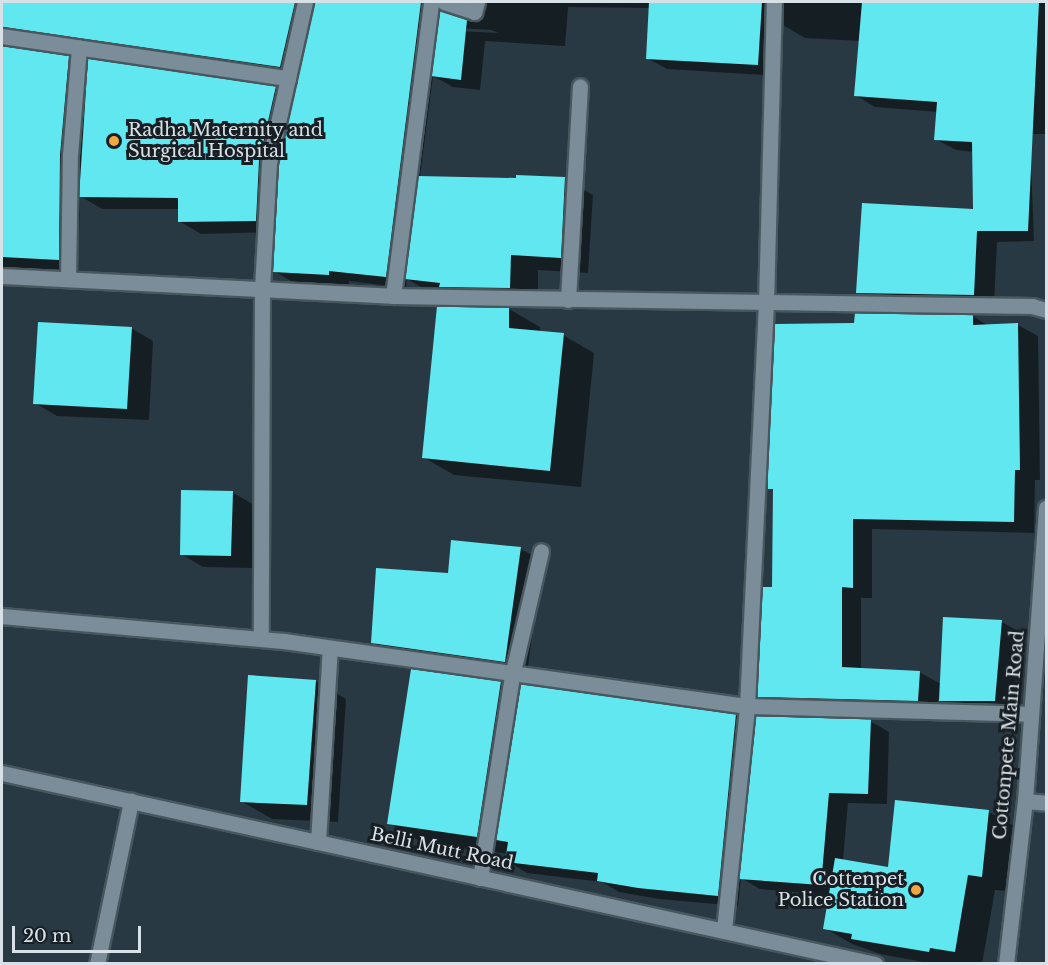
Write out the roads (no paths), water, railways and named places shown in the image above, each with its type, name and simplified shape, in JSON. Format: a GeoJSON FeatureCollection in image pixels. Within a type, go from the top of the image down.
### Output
{"type":"FeatureCollection","features":[{"type":"Feature","properties":{"kind":"street"},"geometry":{"type":"LineString","coordinates":[[261,638],[262,289],[268,163],[305,2]]}},
{"type":"Feature","properties":{"kind":"street"},"geometry":{"type":"LineString","coordinates":[[393,296],[431,2]]}},
{"type":"Feature","properties":{"kind":"street"},"geometry":{"type":"LineString","coordinates":[[444,2],[474,12],[477,2]]}},
{"type":"Feature","properties":{"kind":"street"},"geometry":{"type":"LineString","coordinates":[[724,930],[747,706],[766,304],[774,2]]}},
{"type":"Feature","properties":{"kind":"street"},"geometry":{"type":"LineString","coordinates":[[2,36],[288,78]]}},
{"type":"Feature","properties":{"kind":"street"},"geometry":{"type":"LineString","coordinates":[[68,279],[70,155],[78,47]]}},
{"type":"Feature","properties":{"kind":"street"},"geometry":{"type":"LineString","coordinates":[[568,300],[580,87]]}},
{"type":"Feature","properties":{"kind":"street"},"geometry":{"type":"LineString","coordinates":[[2,276],[393,296],[766,304],[1032,306],[1047,310]]}},
{"type":"Feature","properties":{"kind":"street","name":"Cottonpete Main Road"},"geometry":{"type":"LineString","coordinates":[[1006,963],[1025,801],[1029,714],[1044,574],[1047,508]]}},
{"type":"Feature","properties":{"kind":"street"},"geometry":{"type":"LineString","coordinates":[[480,878],[512,676],[541,551]]}},
{"type":"Feature","properties":{"kind":"street"},"geometry":{"type":"LineString","coordinates":[[2,616],[261,638],[512,676],[747,706],[1029,714]]}},
{"type":"Feature","properties":{"kind":"street"},"geometry":{"type":"LineString","coordinates":[[318,842],[330,648]]}},
{"type":"Feature","properties":{"kind":"street","name":"Belli Mutt Road"},"geometry":{"type":"LineString","coordinates":[[2,773],[875,963]]}},
{"type":"Feature","properties":{"kind":"street"},"geometry":{"type":"LineString","coordinates":[[97,963],[131,801]]}},
{"type":"Feature","properties":{"kind":"street"},"geometry":{"type":"LineString","coordinates":[[1025,801],[1047,802]]}},
{"type":"Feature","properties":{"kind":"place","name":"Radha Maternity and Surgical Hospital"},"geometry":{"type":"Point","coordinates":[114,141]}},
{"type":"Feature","properties":{"kind":"place","name":"Cottenpet Police Station"},"geometry":{"type":"Point","coordinates":[916,890]}}]}
